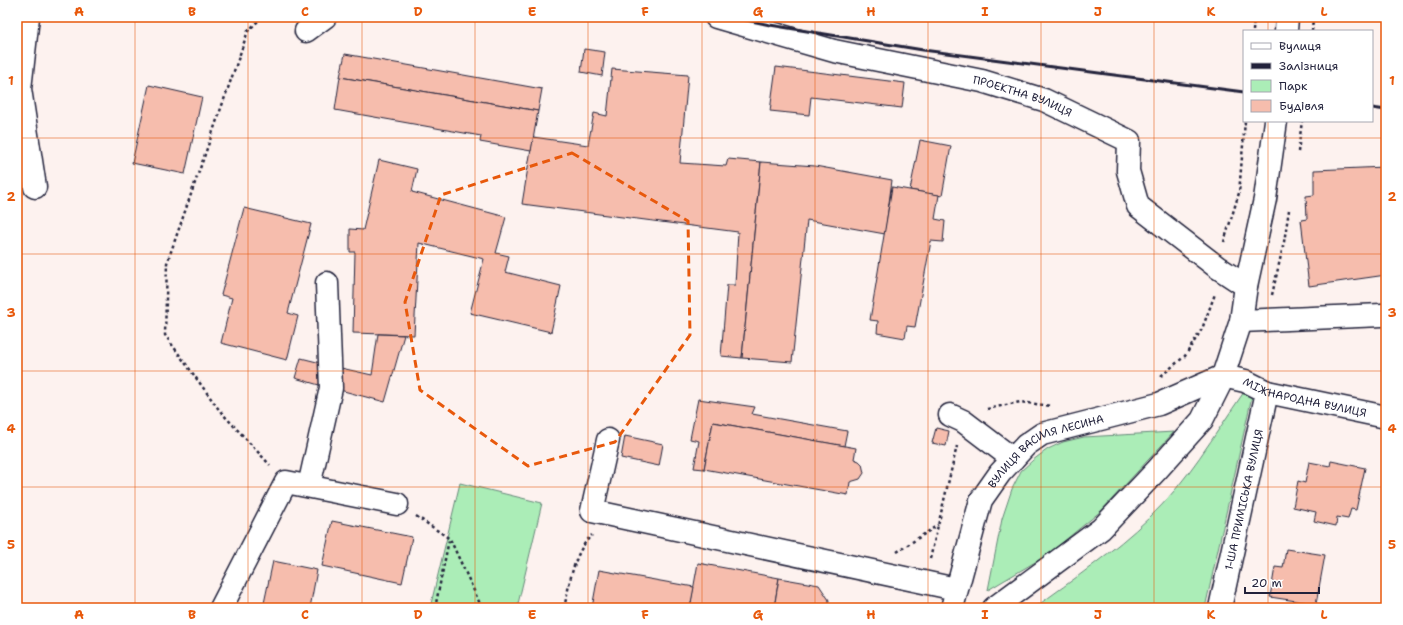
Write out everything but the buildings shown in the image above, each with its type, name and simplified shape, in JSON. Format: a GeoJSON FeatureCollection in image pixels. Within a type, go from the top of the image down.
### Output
{"type":"FeatureCollection","features":[{"type":"Feature","properties":{"kind":"street"},"geometry":{"type":"LineString","coordinates":[[28,17],[20,89],[35,187]]}},
{"type":"Feature","properties":{"kind":"street"},"geometry":{"type":"LineString","coordinates":[[306,31],[325,17]]}},
{"type":"Feature","properties":{"kind":"street","name":"ПРОЕКТНА ВУЛИЦЯ"},"geometry":{"type":"LineString","coordinates":[[716,17],[834,51],[982,80],[1044,100],[1129,141],[1128,171],[1138,206],[1217,267],[1246,286]]}},
{"type":"Feature","properties":{"kind":"street"},"geometry":{"type":"LineString","coordinates":[[1286,30],[1287,17]]}},
{"type":"Feature","properties":{"kind":"street"},"geometry":{"type":"LineString","coordinates":[[994,608],[1101,529],[1202,420],[1223,376],[1241,321],[1246,286],[1265,199],[1276,122]]}},
{"type":"Feature","properties":{"kind":"street"},"geometry":{"type":"LineString","coordinates":[[309,486],[331,388],[328,283]]}},
{"type":"Feature","properties":{"kind":"street"},"geometry":{"type":"LineString","coordinates":[[1241,321],[1382,315]]}},
{"type":"Feature","properties":{"kind":"street","name":"МІЖНАРОДНА ВУЛИЦЯ"},"geometry":{"type":"LineString","coordinates":[[1223,376],[1245,381],[1266,392],[1386,417]]}},
{"type":"Feature","properties":{"kind":"street","name":"ВУЛИЦЯ ВАСИЛЯ ЛЕСИНА"},"geometry":{"type":"LineString","coordinates":[[954,598],[982,500],[1000,473],[1026,445],[1042,434],[1159,404],[1223,376]]}},
{"type":"Feature","properties":{"kind":"street","name":"1-ША ПРИМІСЬКА ВУЛИЦЯ"},"geometry":{"type":"LineString","coordinates":[[1220,608],[1266,392]]}},
{"type":"Feature","properties":{"kind":"street"},"geometry":{"type":"LineString","coordinates":[[956,418],[1013,459]]}},
{"type":"Feature","properties":{"kind":"street"},"geometry":{"type":"LineString","coordinates":[[608,440],[592,511],[924,582],[954,598]]}},
{"type":"Feature","properties":{"kind":"street"},"geometry":{"type":"LineString","coordinates":[[221,608],[286,482],[397,504]]}},
{"type":"Feature","properties":{"kind":"path"},"geometry":{"type":"LineString","coordinates":[[262,17],[248,31],[168,263],[165,335],[220,411],[286,482]]}},
{"type":"Feature","properties":{"kind":"path"},"geometry":{"type":"LineString","coordinates":[[1253,30],[1254,17]]}},
{"type":"Feature","properties":{"kind":"path"},"geometry":{"type":"LineString","coordinates":[[1157,380],[1184,356],[1202,329],[1216,293],[1217,267],[1239,193],[1245,122]]}},
{"type":"Feature","properties":{"kind":"path"},"geometry":{"type":"LineString","coordinates":[[924,582],[939,525],[956,418],[973,411],[1020,402],[1057,407]]}},
{"type":"Feature","properties":{"kind":"path"},"geometry":{"type":"LineString","coordinates":[[397,504],[450,539],[482,608]]}},
{"type":"Feature","properties":{"kind":"path"},"geometry":{"type":"LineString","coordinates":[[564,608],[578,554],[586,541],[605,523],[616,516]]}},
{"type":"Feature","properties":{"kind":"path"},"geometry":{"type":"LineString","coordinates":[[869,570],[939,525]]}},
{"type":"Feature","properties":{"kind":"path"},"geometry":{"type":"LineString","coordinates":[[435,608],[450,539]]}},
{"type":"Feature","properties":{"kind":"highlighted area"},"geometry":{"type":"Polygon","coordinates":[[[572,153],[688,221],[690,335],[615,442],[528,466],[420,390],[405,302],[441,195],[572,153]]]}},
{"type":"Feature","properties":{"kind":"green space"},"geometry":{"type":"Polygon","coordinates":[[[1244,392],[1252,396],[1205,608],[1034,608],[1108,554],[1163,504],[1200,458],[1244,392]]]}},
{"type":"Feature","properties":{"kind":"green space"},"geometry":{"type":"Polygon","coordinates":[[[1174,432],[1101,511],[1047,555],[988,590],[1002,519],[1012,489],[1021,471],[1033,460],[1048,449],[1063,442],[1084,437],[1174,432]]]}},
{"type":"Feature","properties":{"kind":"green space"},"geometry":{"type":"Polygon","coordinates":[[[460,483],[542,503],[517,608],[430,608],[460,483]]]}},
{"type":"Feature","properties":{"kind":"railway"},"geometry":{"type":"LineString","coordinates":[[732,17],[770,25],[923,50],[1243,92]]}},
{"type":"Feature","properties":{"kind":"railway"},"geometry":{"type":"LineString","coordinates":[[1373,108],[1386,110]]}}]}
